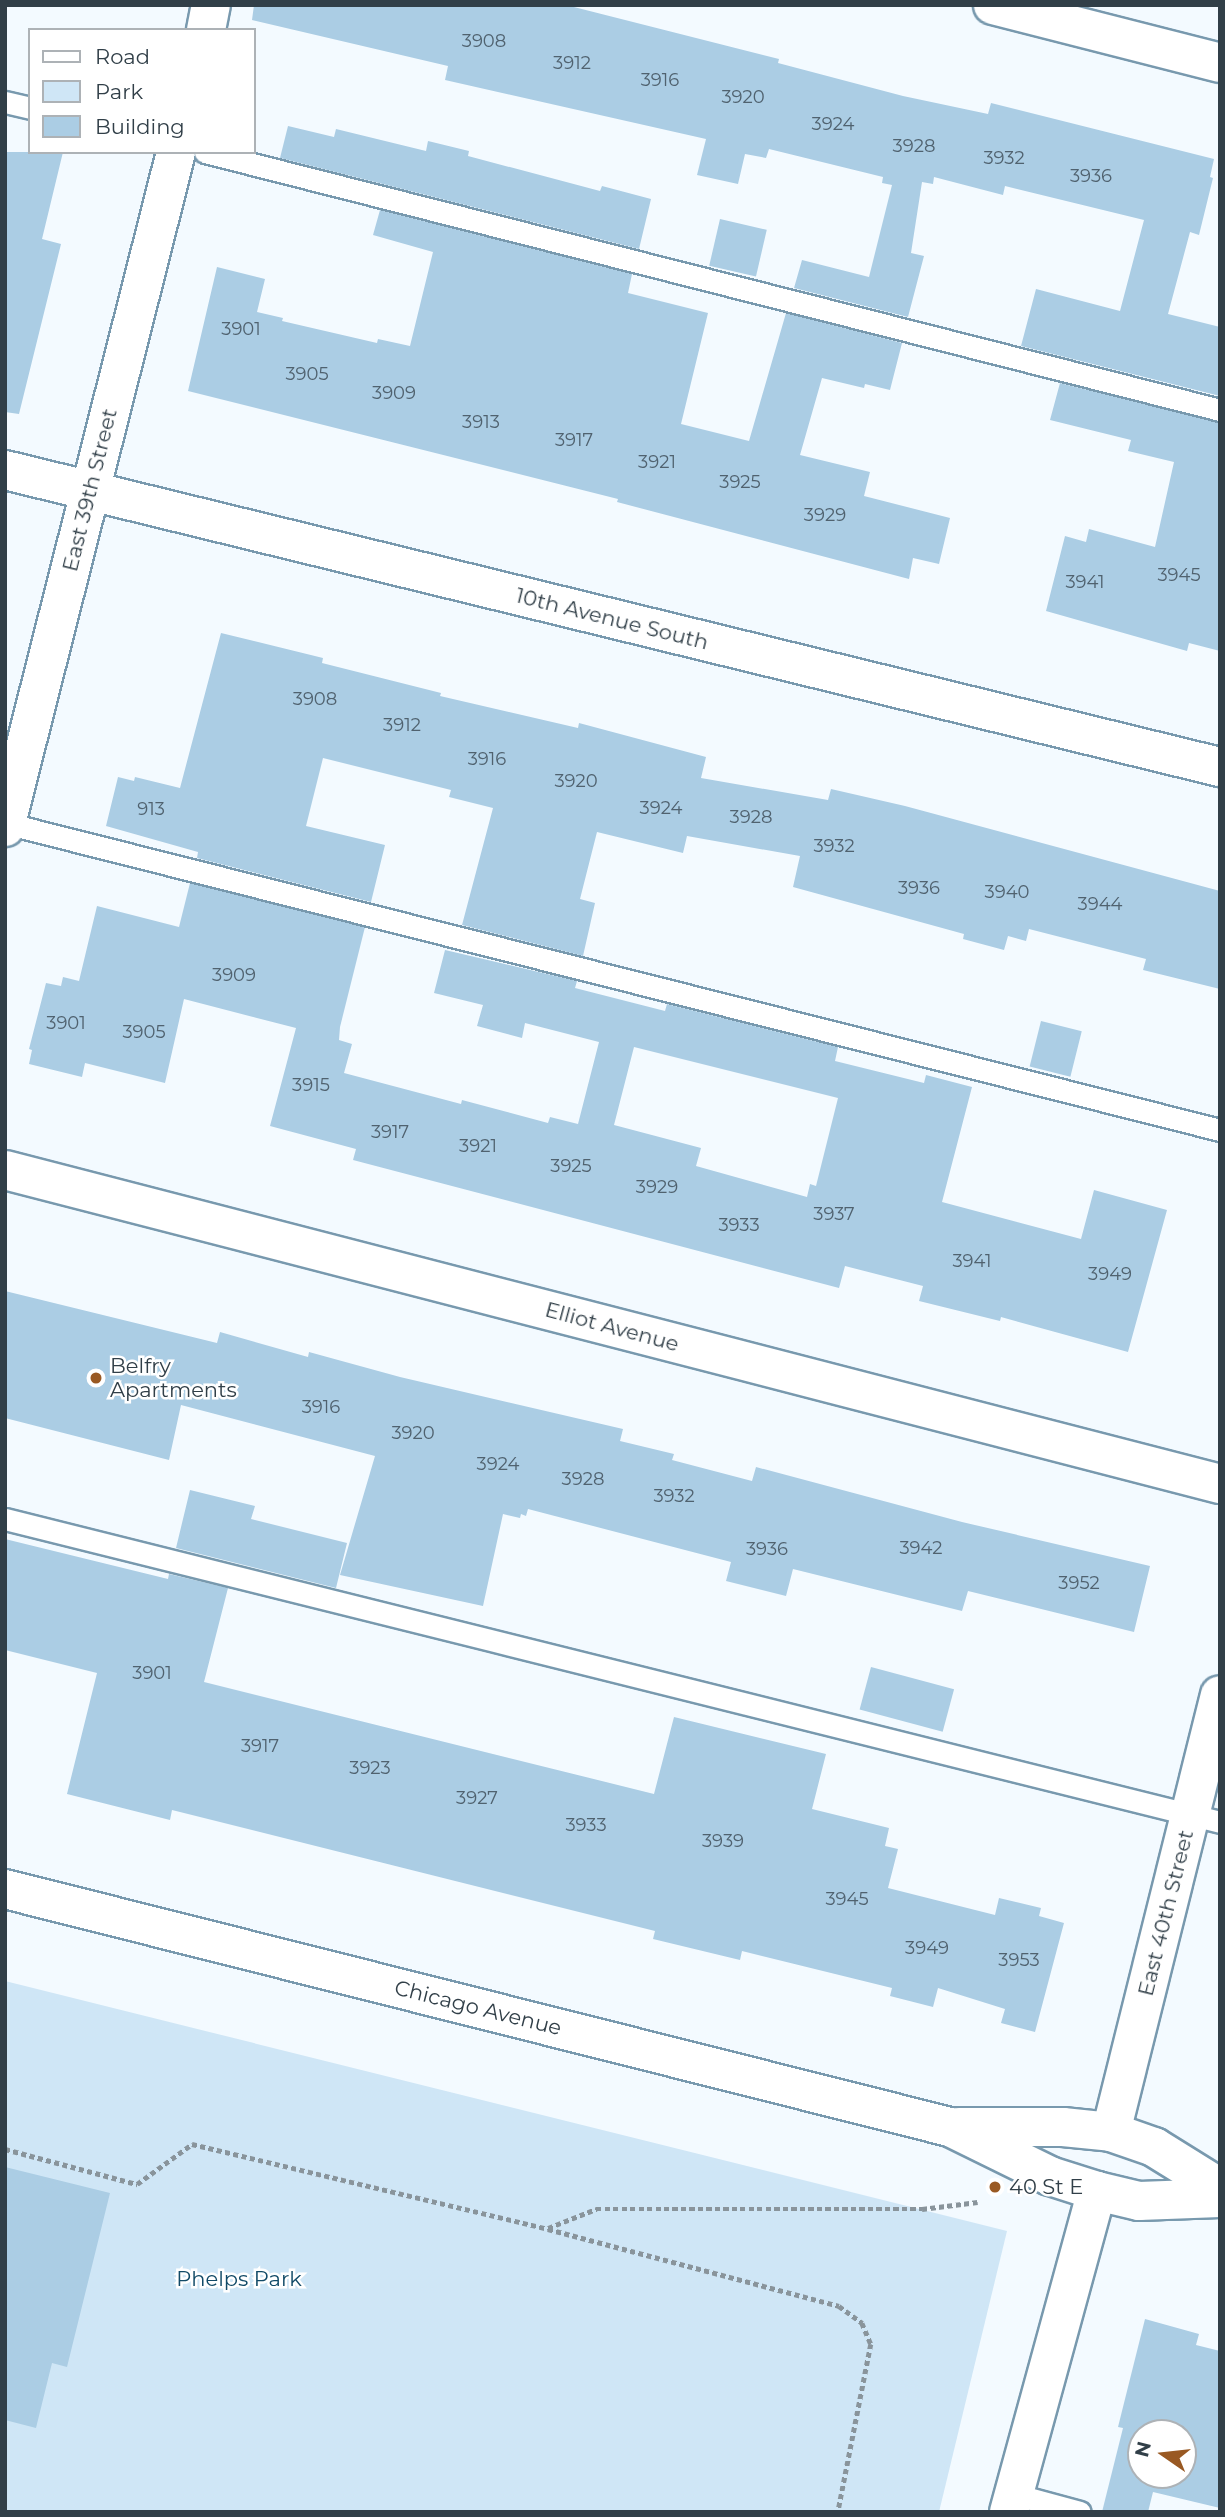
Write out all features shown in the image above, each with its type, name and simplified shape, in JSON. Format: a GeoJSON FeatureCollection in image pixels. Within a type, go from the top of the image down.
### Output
{"type":"FeatureCollection","features":[{"type":"Feature","properties":{"kind":"street"},"geometry":{"type":"LineString","coordinates":[[205,28],[211,5]]}},
{"type":"Feature","properties":{"kind":"street"},"geometry":{"type":"LineString","coordinates":[[993,5],[1220,63]]}},
{"type":"Feature","properties":{"kind":"street","name":"East 39th Street"},"geometry":{"type":"LineString","coordinates":[[6,824],[88,491],[175,154]]}},
{"type":"Feature","properties":{"kind":"street","name":"10th Avenue South"},"geometry":{"type":"LineString","coordinates":[[5,470],[1220,767]]}},
{"type":"Feature","properties":{"kind":"street","name":"Elliot Avenue"},"geometry":{"type":"LineString","coordinates":[[5,1170],[1220,1484]]}},
{"type":"Feature","properties":{"kind":"street","name":"East 40th Street"},"geometry":{"type":"LineString","coordinates":[[1111,2132],[1205,1818],[1220,1695]]}},
{"type":"Feature","properties":{"kind":"street","name":"Chicago Avenue"},"geometry":{"type":"LineString","coordinates":[[5,1889],[950,2127],[1050,2176],[1097,2192],[1139,2200],[1220,2198]]}},
{"type":"Feature","properties":{"kind":"street","name":"Chicago Avenue"},"geometry":{"type":"LineString","coordinates":[[950,2127],[1063,2127],[1111,2132],[1154,2147],[1220,2188]]}},
{"type":"Feature","properties":{"kind":"street"},"geometry":{"type":"LineString","coordinates":[[1011,2503],[1097,2192]]}},
{"type":"Feature","properties":{"kind":"lane"},"geometry":{"type":"LineString","coordinates":[[5,102],[28,108]]}},
{"type":"Feature","properties":{"kind":"lane"},"geometry":{"type":"LineString","coordinates":[[213,154],[1220,410]]}},
{"type":"Feature","properties":{"kind":"lane"},"geometry":{"type":"LineString","coordinates":[[6,824],[1220,1130]]}},
{"type":"Feature","properties":{"kind":"lane"},"geometry":{"type":"LineString","coordinates":[[5,1519],[1205,1818]]}},
{"type":"Feature","properties":{"kind":"lane"},"geometry":{"type":"LineString","coordinates":[[1011,2503],[1080,2512]]}},
{"type":"Feature","properties":{"kind":"path"},"geometry":{"type":"LineString","coordinates":[[5,2149],[137,2184],[192,2144],[548,2229],[839,2306],[862,2323],[871,2344],[839,2512]]}},
{"type":"Feature","properties":{"kind":"path"},"geometry":{"type":"LineString","coordinates":[[548,2229],[596,2209],[922,2209],[978,2202]]}},
{"type":"Feature","properties":{"kind":"green space","name":"Phelps Park"},"geometry":{"type":"Polygon","coordinates":[[[5,1981],[1007,2231],[939,2512],[5,2512],[5,1981]]]}},
{"type":"Feature","properties":{"kind":"building"},"geometry":{"type":"Polygon","coordinates":[[[254,5],[566,5],[779,59],[778,63],[903,96],[988,114],[991,103],[1214,159],[1210,177],[1213,178],[1199,235],[1190,232],[1168,314],[1220,327],[1220,396],[1021,346],[1036,289],[1120,311],[1144,220],[1005,186],[1003,195],[934,177],[933,184],[922,182],[911,253],[924,256],[908,317],[794,288],[802,260],[869,277],[892,185],[882,183],[883,177],[769,149],[766,158],[745,154],[738,184],[697,175],[706,139],[445,80],[448,66],[252,20],[254,5]]]}},
{"type":"Feature","properties":{"kind":"building"},"geometry":{"type":"Polygon","coordinates":[[[288,126],[334,137],[336,129],[426,151],[428,141],[469,151],[468,156],[600,191],[602,186],[651,199],[639,249],[280,158],[288,126]]]}},
{"type":"Feature","properties":{"kind":"building"},"geometry":{"type":"Polygon","coordinates":[[[5,152],[63,154],[42,239],[61,244],[19,414],[5,412],[5,152]]]}},
{"type":"Feature","properties":{"kind":"building"},"geometry":{"type":"Polygon","coordinates":[[[380,210],[632,274],[628,293],[708,313],[681,424],[749,441],[786,313],[902,343],[890,390],[865,384],[864,388],[822,378],[800,455],[870,472],[864,496],[950,518],[939,564],[913,558],[909,579],[617,502],[618,499],[188,391],[217,267],[265,279],[257,312],[283,318],[282,321],[377,343],[378,339],[410,346],[433,252],[373,235],[380,210]]]}},
{"type":"Feature","properties":{"kind":"building"},"geometry":{"type":"Polygon","coordinates":[[[720,219],[767,230],[756,277],[709,266],[720,219]]]}},
{"type":"Feature","properties":{"kind":"building"},"geometry":{"type":"Polygon","coordinates":[[[1060,383],[1220,423],[1220,651],[1189,643],[1187,651],[1046,611],[1065,536],[1086,542],[1089,529],[1155,547],[1174,462],[1128,451],[1131,440],[1050,420],[1060,383]]]}},
{"type":"Feature","properties":{"kind":"building"},"geometry":{"type":"Polygon","coordinates":[[[221,633],[323,658],[322,663],[441,693],[440,696],[578,728],[579,723],[706,757],[701,778],[828,800],[831,789],[905,806],[1220,891],[1220,989],[1143,970],[1146,959],[1029,929],[1026,941],[1008,936],[1004,950],[963,939],[964,934],[793,887],[800,856],[687,836],[683,853],[597,832],[580,899],[595,903],[583,956],[462,925],[493,808],[449,797],[451,790],[323,758],[306,826],[385,845],[371,902],[197,858],[198,852],[106,826],[118,777],[134,781],[135,777],[180,788],[221,633]]]}},
{"type":"Feature","properties":{"kind":"building"},"geometry":{"type":"Polygon","coordinates":[[[190,883],[365,927],[340,1027],[339,1040],[352,1044],[344,1073],[461,1104],[462,1100],[548,1123],[550,1117],[578,1124],[599,1042],[525,1023],[522,1038],[477,1026],[483,1005],[434,993],[445,950],[577,981],[575,988],[665,1011],[667,1004],[838,1047],[835,1061],[924,1083],[926,1075],[972,1087],[942,1202],[1081,1239],[1094,1190],[1167,1210],[1128,1352],[1001,1317],[1000,1321],[919,1301],[923,1286],[845,1266],[839,1288],[353,1160],[356,1149],[270,1126],[296,1028],[184,999],[165,1083],[85,1063],[82,1077],[29,1064],[32,1050],[29,1049],[46,983],[61,986],[63,977],[79,981],[97,906],[179,927],[190,883]],[[634,1047],[614,1125],[701,1148],[696,1166],[807,1197],[810,1184],[816,1186],[838,1098],[634,1047]]]}},
{"type":"Feature","properties":{"kind":"building"},"geometry":{"type":"Polygon","coordinates":[[[1041,1021],[1082,1031],[1070,1077],[1030,1067],[1041,1021]]]}},
{"type":"Feature","properties":{"kind":"building"},"geometry":{"type":"Polygon","coordinates":[[[5,1291],[217,1343],[220,1332],[308,1357],[309,1352],[400,1377],[623,1429],[620,1441],[674,1454],[672,1460],[752,1481],[756,1467],[962,1522],[1150,1566],[1134,1632],[968,1591],[962,1611],[793,1569],[786,1596],[726,1581],[731,1562],[528,1509],[526,1516],[521,1514],[520,1518],[503,1514],[483,1606],[340,1575],[375,1456],[181,1405],[169,1460],[5,1418],[5,1291]]]}},
{"type":"Feature","properties":{"kind":"building"},"geometry":{"type":"Polygon","coordinates":[[[190,1490],[255,1506],[251,1519],[347,1543],[336,1588],[176,1548],[190,1490]]]}},
{"type":"Feature","properties":{"kind":"building"},"geometry":{"type":"Polygon","coordinates":[[[5,1539],[168,1579],[169,1574],[228,1588],[204,1682],[654,1794],[674,1717],[826,1754],[812,1809],[889,1828],[885,1846],[898,1849],[888,1888],[995,1915],[999,1898],[1041,1908],[1039,1916],[1064,1923],[1035,2032],[1001,2023],[1005,2009],[938,1988],[933,2007],[890,1996],[892,1988],[742,1951],[740,1960],[653,1939],[655,1931],[172,1810],[170,1820],[67,1794],[97,1673],[5,1650],[5,1539]]]}},
{"type":"Feature","properties":{"kind":"building"},"geometry":{"type":"Polygon","coordinates":[[[871,1667],[954,1689],[943,1732],[860,1710],[871,1667]]]}},
{"type":"Feature","properties":{"kind":"building"},"geometry":{"type":"Polygon","coordinates":[[[5,2167],[110,2193],[67,2367],[52,2363],[36,2428],[5,2420],[5,2167]]]}},
{"type":"Feature","properties":{"kind":"building"},"geometry":{"type":"Polygon","coordinates":[[[1145,2319],[1199,2334],[1196,2345],[1220,2351],[1220,2508],[1153,2492],[1148,2512],[1102,2512],[1123,2428],[1118,2427],[1145,2319]]]}},
{"type":"Feature","properties":{"kind":"place","name":"Belfry Apartments"},"geometry":{"type":"Point","coordinates":[96,1378]}},
{"type":"Feature","properties":{"kind":"place","name":"40 St E"},"geometry":{"type":"Point","coordinates":[995,2187]}}]}
